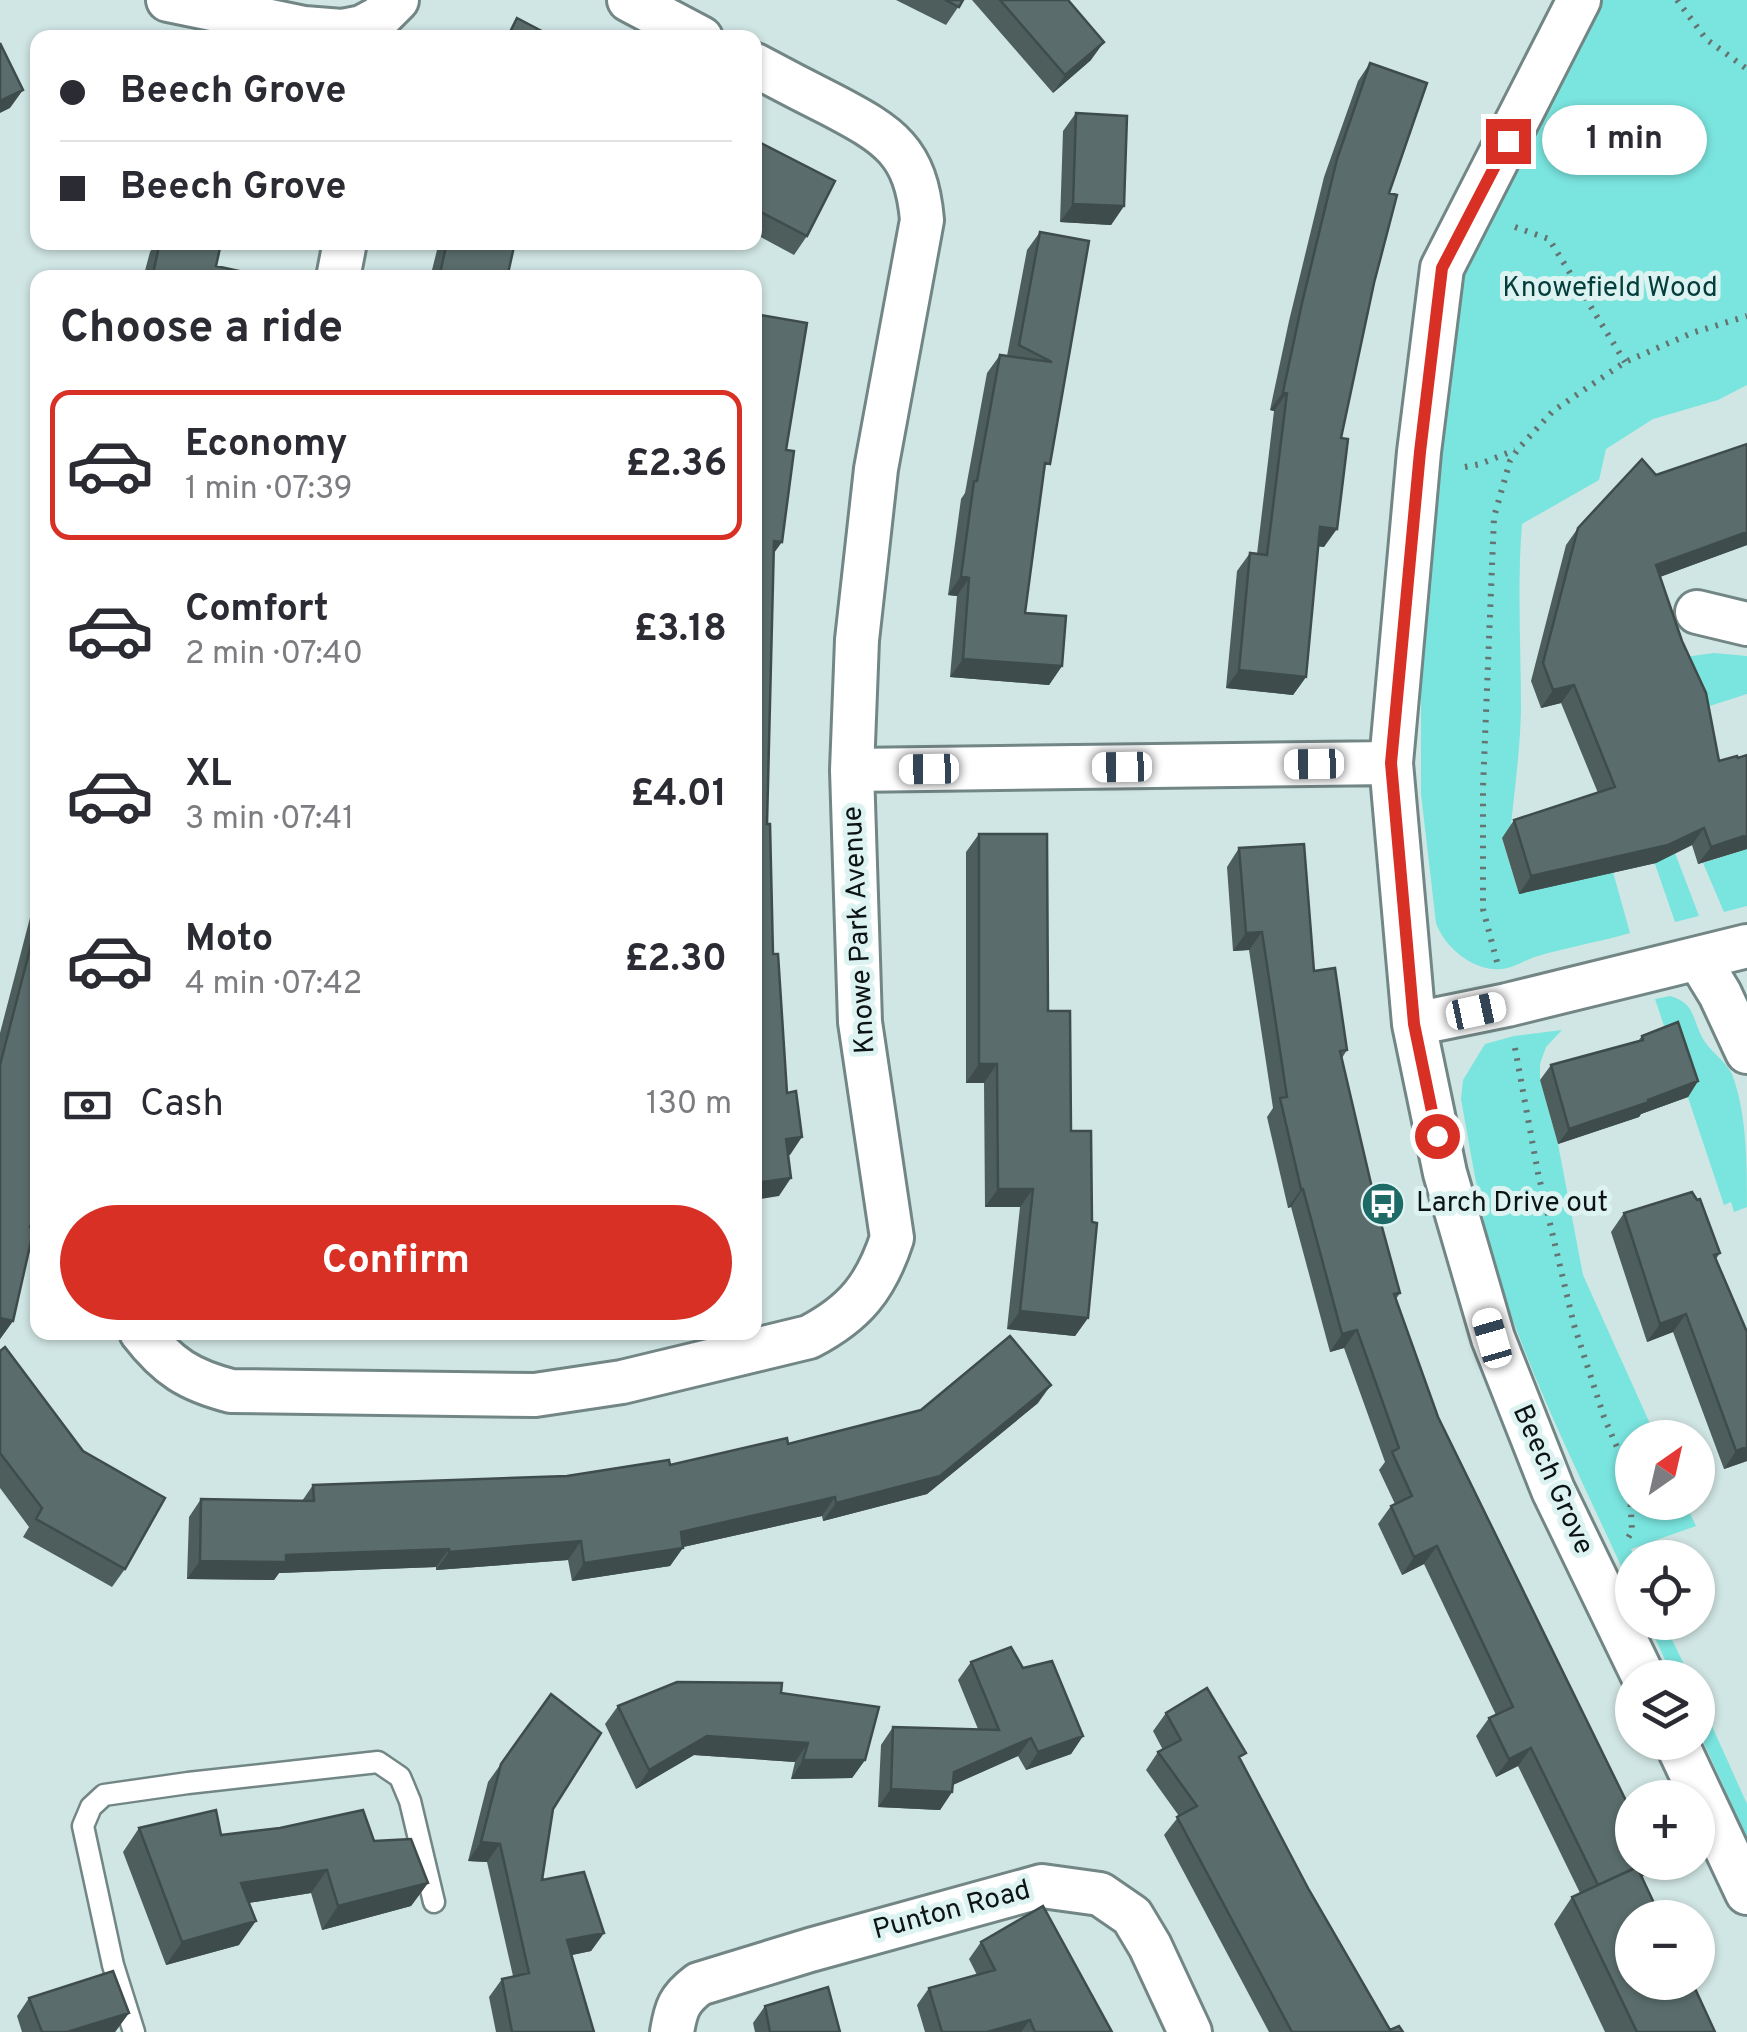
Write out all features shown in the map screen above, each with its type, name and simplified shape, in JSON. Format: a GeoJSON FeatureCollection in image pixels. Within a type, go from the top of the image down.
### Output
{"type":"FeatureCollection","features":[{"type":"Feature","properties":{"kind":"street"},"geometry":{"type":"LineString","coordinates":[[168,0],[322,30]]}},
{"type":"Feature","properties":{"kind":"street"},"geometry":{"type":"LineString","coordinates":[[365,30],[397,0]]}},
{"type":"Feature","properties":{"kind":"street"},"geometry":{"type":"LineString","coordinates":[[629,0],[686,30]]}},
{"type":"Feature","properties":{"kind":"street","name":"Beech Grove"},"geometry":{"type":"LineString","coordinates":[[1580,0],[1442,268],[1420,452],[1391,763],[1414,1024],[1444,1173],[1492,1338],[1553,1490],[1635,1660]]}},
{"type":"Feature","properties":{"kind":"street","name":"Knowe Park Avenue"},"geometry":{"type":"LineString","coordinates":[[147,1340],[180,1372],[231,1391],[535,1395],[622,1382],[810,1338],[856,1305],[872,1286],[884,1262],[892,1238],[860,1022],[852,770],[858,640],[876,469],[922,220],[920,195],[898,148],[878,130],[762,69]]}},
{"type":"Feature","properties":{"kind":"street"},"geometry":{"type":"LineString","coordinates":[[1697,612],[1747,624]]}},
{"type":"Feature","properties":{"kind":"street"},"geometry":{"type":"LineString","coordinates":[[852,770],[1391,763]]}},
{"type":"Feature","properties":{"kind":"street"},"geometry":{"type":"LineString","coordinates":[[1414,1024],[1747,946]]}},
{"type":"Feature","properties":{"kind":"street"},"geometry":{"type":"LineString","coordinates":[[1698,958],[1747,1052]]}},
{"type":"Feature","properties":{"kind":"street"},"geometry":{"type":"LineString","coordinates":[[1684,1760],[1747,1894]]}},
{"type":"Feature","properties":{"kind":"street","name":"Punton Road"},"geometry":{"type":"LineString","coordinates":[[672,2032],[676,2006],[699,1984],[1042,1886],[1100,1894],[1132,1916],[1190,2032]]}},
{"type":"Feature","properties":{"kind":"lane"},"geometry":{"type":"LineString","coordinates":[[134,2032],[113,1965],[83,1826],[91,1808],[104,1796],[378,1762],[400,1777],[410,1801],[434,1902]]}},
{"type":"Feature","properties":{"kind":"path"},"geometry":{"type":"LineString","coordinates":[[1677,0],[1706,40],[1747,69]]}},
{"type":"Feature","properties":{"kind":"path"},"geometry":{"type":"LineString","coordinates":[[1472,211],[1550,238],[1625,362]]}},
{"type":"Feature","properties":{"kind":"path"},"geometry":{"type":"LineString","coordinates":[[1600,1587],[1632,1531],[1629,1474],[1604,1417],[1574,1325],[1538,1173],[1507,1005],[1484,909],[1484,787],[1494,516],[1510,461],[1553,411],[1625,362],[1692,333],[1747,316]]}},
{"type":"Feature","properties":{"kind":"green space","name":"Knowefield Wood"},"geometry":{"type":"Polygon","coordinates":[[[1595,0],[1747,0],[1747,385],[1718,400],[1653,419],[1606,449],[1599,480],[1522,524],[1521,711],[1510,835],[1502,839],[1519,894],[1613,872],[1630,933],[1538,956],[1507,968],[1491,969],[1471,962],[1453,949],[1436,923],[1421,794],[1421,640],[1452,305],[1513,164],[1595,0]]]}},
{"type":"Feature","properties":{"kind":"green space"},"geometry":{"type":"Polygon","coordinates":[[[1714,653],[1747,656],[1747,694],[1694,711],[1670,659],[1714,653]]]}},
{"type":"Feature","properties":{"kind":"green space"},"geometry":{"type":"Polygon","coordinates":[[[1667,832],[1699,916],[1675,922],[1646,838],[1667,832]]]}},
{"type":"Feature","properties":{"kind":"green space"},"geometry":{"type":"Polygon","coordinates":[[[1747,849],[1747,906],[1724,912],[1703,863],[1747,849]]]}},
{"type":"Feature","properties":{"kind":"green space"},"geometry":{"type":"Polygon","coordinates":[[[1670,996],[1688,1007],[1705,1042],[1732,1074],[1737,1089],[1745,1139],[1747,1207],[1734,1212],[1731,1202],[1724,1205],[1655,999],[1670,996]]]}},
{"type":"Feature","properties":{"kind":"green space"},"geometry":{"type":"Polygon","coordinates":[[[1562,1030],[1546,1047],[1540,1080],[1558,1144],[1583,1275],[1648,1420],[1615,1420],[1615,1520],[1693,1520],[1696,1526],[1656,1540],[1615,1540],[1615,1553],[1517,1332],[1484,1222],[1461,1099],[1463,1080],[1485,1044],[1562,1030]]]}},
{"type":"Feature","properties":{"kind":"green space"},"geometry":{"type":"Polygon","coordinates":[[[1656,1640],[1672,1640],[1682,1660],[1665,1660],[1656,1640]]]}},
{"type":"Feature","properties":{"kind":"green space"},"geometry":{"type":"Polygon","coordinates":[[[1715,1733],[1747,1804],[1747,1838],[1712,1760],[1715,1760],[1715,1733]]]}},
{"type":"Feature","properties":{"kind":"building"},"geometry":{"type":"Polygon","coordinates":[[[945,0],[963,0],[959,7],[945,0]]]}},
{"type":"Feature","properties":{"kind":"building"},"geometry":{"type":"Polygon","coordinates":[[[1000,0],[1068,0],[1104,42],[1065,75],[1000,0]]]}},
{"type":"Feature","properties":{"kind":"building"},"geometry":{"type":"Polygon","coordinates":[[[517,18],[540,30],[511,30],[517,18]]]}},
{"type":"Feature","properties":{"kind":"building"},"geometry":{"type":"Polygon","coordinates":[[[0,43],[23,90],[0,101],[0,43]]]}},
{"type":"Feature","properties":{"kind":"building"},"geometry":{"type":"Polygon","coordinates":[[[1370,63],[1427,83],[1389,193],[1397,195],[1341,438],[1348,439],[1337,529],[1320,527],[1306,677],[1239,670],[1250,553],[1267,555],[1287,393],[1283,392],[1302,303],[1337,159],[1370,63]]]}},
{"type":"Feature","properties":{"kind":"building"},"geometry":{"type":"Polygon","coordinates":[[[1076,113],[1127,116],[1124,206],[1073,204],[1076,113]]]}},
{"type":"Feature","properties":{"kind":"building"},"geometry":{"type":"Polygon","coordinates":[[[762,144],[835,181],[807,236],[762,213],[762,144]]]}},
{"type":"Feature","properties":{"kind":"building"},"geometry":{"type":"Polygon","coordinates":[[[1040,232],[1089,241],[1050,464],[1045,463],[1025,613],[1066,616],[1062,666],[963,659],[969,578],[961,576],[974,481],[1000,355],[1052,362],[1019,345],[1040,232]]]}},
{"type":"Feature","properties":{"kind":"building"},"geometry":{"type":"Polygon","coordinates":[[[158,250],[220,250],[216,266],[234,270],[154,270],[158,250]]]}},
{"type":"Feature","properties":{"kind":"building"},"geometry":{"type":"Polygon","coordinates":[[[445,250],[513,250],[509,270],[441,270],[445,250]]]}},
{"type":"Feature","properties":{"kind":"building"},"geometry":{"type":"Polygon","coordinates":[[[762,315],[807,323],[786,450],[794,451],[782,542],[774,541],[767,824],[773,954],[778,954],[787,1093],[796,1091],[802,1137],[786,1139],[791,1178],[762,1182],[762,315]]]}},
{"type":"Feature","properties":{"kind":"building"},"geometry":{"type":"Polygon","coordinates":[[[1747,444],[1747,532],[1656,565],[1682,641],[1706,693],[1719,761],[1747,755],[1747,835],[1711,847],[1704,828],[1668,845],[1531,876],[1514,820],[1615,787],[1574,685],[1553,690],[1543,663],[1578,528],[1642,459],[1656,475],[1747,444]]]}},
{"type":"Feature","properties":{"kind":"building"},"geometry":{"type":"Polygon","coordinates":[[[979,834],[1047,834],[1048,1011],[1070,1011],[1071,1131],[1091,1131],[1092,1222],[1097,1223],[1088,1318],[1020,1311],[1033,1189],[998,1189],[997,1064],[979,1064],[979,834]]]}},
{"type":"Feature","properties":{"kind":"building"},"geometry":{"type":"Polygon","coordinates":[[[1304,844],[1314,971],[1335,968],[1347,1050],[1340,1051],[1400,1293],[1394,1294],[1438,1417],[1616,1780],[1615,1877],[1598,1885],[1531,1748],[1509,1759],[1489,1718],[1513,1707],[1437,1546],[1414,1557],[1391,1506],[1412,1496],[1392,1452],[1399,1448],[1357,1330],[1342,1334],[1301,1189],[1280,1098],[1287,1097],[1262,932],[1246,933],[1239,848],[1304,844]]]}},
{"type":"Feature","properties":{"kind":"building"},"geometry":{"type":"Polygon","coordinates":[[[30,949],[30,1246],[13,1321],[0,1318],[0,1065],[30,949]]]}},
{"type":"Feature","properties":{"kind":"building"},"geometry":{"type":"Polygon","coordinates":[[[1678,1022],[1698,1081],[1569,1129],[1551,1065],[1643,1040],[1642,1036],[1678,1022]]]}},
{"type":"Feature","properties":{"kind":"building"},"geometry":{"type":"Polygon","coordinates":[[[1692,1192],[1700,1199],[1720,1253],[1714,1255],[1747,1332],[1747,1447],[1736,1451],[1686,1314],[1660,1324],[1624,1213],[1692,1192]]]}},
{"type":"Feature","properties":{"kind":"building"},"geometry":{"type":"Polygon","coordinates":[[[1010,1336],[1051,1385],[940,1476],[836,1503],[835,1497],[681,1532],[683,1548],[584,1563],[581,1541],[449,1552],[286,1555],[286,1562],[200,1561],[201,1499],[314,1501],[313,1485],[567,1476],[669,1460],[670,1465],[787,1438],[788,1444],[921,1410],[1010,1336]]]}},
{"type":"Feature","properties":{"kind":"building"},"geometry":{"type":"Polygon","coordinates":[[[5,1347],[83,1451],[165,1498],[125,1569],[36,1519],[42,1508],[0,1453],[0,1351],[5,1347]]]}},
{"type":"Feature","properties":{"kind":"building"},"geometry":{"type":"Polygon","coordinates":[[[1011,1647],[1023,1668],[1052,1661],[1083,1736],[1038,1752],[1031,1738],[954,1772],[952,1792],[891,1789],[893,1727],[999,1730],[971,1662],[1011,1647]]]}},
{"type":"Feature","properties":{"kind":"building"},"geometry":{"type":"Polygon","coordinates":[[[677,1682],[782,1683],[781,1693],[879,1707],[865,1760],[803,1760],[808,1743],[707,1736],[649,1770],[618,1706],[677,1682]]]}},
{"type":"Feature","properties":{"kind":"building"},"geometry":{"type":"Polygon","coordinates":[[[1207,1688],[1246,1753],[1239,1757],[1309,1890],[1390,2030],[1399,2026],[1403,2032],[1292,2032],[1177,1817],[1197,1806],[1158,1752],[1181,1740],[1166,1713],[1207,1688]]]}},
{"type":"Feature","properties":{"kind":"building"},"geometry":{"type":"Polygon","coordinates":[[[551,1694],[601,1733],[553,1809],[542,1880],[584,1872],[604,1933],[567,1940],[594,2032],[512,2032],[502,1979],[529,1973],[500,1844],[481,1842],[501,1764],[551,1694]]]}},
{"type":"Feature","properties":{"kind":"building"},"geometry":{"type":"Polygon","coordinates":[[[216,1810],[221,1835],[280,1828],[363,1810],[374,1841],[411,1839],[428,1883],[338,1906],[327,1870],[241,1883],[256,1921],[182,1942],[139,1828],[216,1810]]]}},
{"type":"Feature","properties":{"kind":"building"},"geometry":{"type":"Polygon","coordinates":[[[1615,1877],[1643,1880],[1653,1900],[1615,1900],[1615,1986],[1572,1897],[1615,1877]]]}},
{"type":"Feature","properties":{"kind":"building"},"geometry":{"type":"Polygon","coordinates":[[[1043,1906],[1112,2032],[1035,2032],[1030,2020],[987,2032],[942,2032],[929,1988],[995,1970],[981,1942],[1043,1906]]]}},
{"type":"Feature","properties":{"kind":"building"},"geometry":{"type":"Polygon","coordinates":[[[113,1971],[129,2013],[67,2032],[42,2032],[29,1998],[113,1971]]]}},
{"type":"Feature","properties":{"kind":"building"},"geometry":{"type":"Polygon","coordinates":[[[828,1987],[840,2032],[770,2032],[765,2006],[828,1987]]]}},
{"type":"Feature","properties":{"kind":"building"},"geometry":{"type":"Polygon","coordinates":[[[1622,2000],[1700,2000],[1715,2032],[1637,2032],[1622,2000]]]}},
{"type":"Feature","properties":{"kind":"place","name":"Larch Drive out"},"geometry":{"type":"Point","coordinates":[1383,1204]}},
{"type":"Feature","properties":{"kind":"route"},"geometry":{"type":"LineString","coordinates":[[1437,1136],[1414,1024],[1391,763],[1420,452],[1442,268],[1508,141]]}}]}
